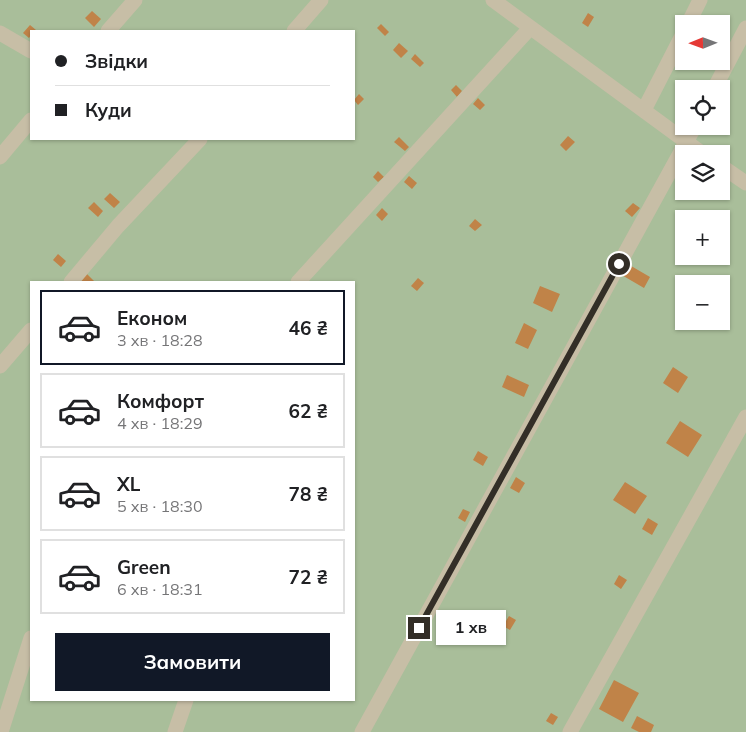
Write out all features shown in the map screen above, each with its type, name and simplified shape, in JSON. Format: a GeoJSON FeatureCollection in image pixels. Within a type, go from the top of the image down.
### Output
{"type":"FeatureCollection","features":[{"type":"Feature","properties":{"kind":"street"},"geometry":{"type":"LineString","coordinates":[[109,30],[136,0]]}},
{"type":"Feature","properties":{"kind":"street"},"geometry":{"type":"LineString","coordinates":[[295,30],[321,0]]}},
{"type":"Feature","properties":{"kind":"street"},"geometry":{"type":"LineString","coordinates":[[692,15],[700,0]]}},
{"type":"Feature","properties":{"kind":"street"},"geometry":{"type":"LineString","coordinates":[[501,2],[530,28],[689,145]]}},
{"type":"Feature","properties":{"kind":"street"},"geometry":{"type":"LineString","coordinates":[[299,281],[530,28]]}},
{"type":"Feature","properties":{"kind":"street"},"geometry":{"type":"LineString","coordinates":[[719,80],[746,28]]}},
{"type":"Feature","properties":{"kind":"street"},"geometry":{"type":"LineString","coordinates":[[0,33],[30,50]]}},
{"type":"Feature","properties":{"kind":"street"},"geometry":{"type":"LineString","coordinates":[[644,110],[675,50]]}},
{"type":"Feature","properties":{"kind":"street"},"geometry":{"type":"LineString","coordinates":[[0,157],[30,121]]}},
{"type":"Feature","properties":{"kind":"street"},"geometry":{"type":"LineString","coordinates":[[362,732],[690,135]]}},
{"type":"Feature","properties":{"kind":"street"},"geometry":{"type":"LineString","coordinates":[[72,281],[118,226],[199,140]]}},
{"type":"Feature","properties":{"kind":"street"},"geometry":{"type":"LineString","coordinates":[[730,172],[746,183]]}},
{"type":"Feature","properties":{"kind":"street"},"geometry":{"type":"LineString","coordinates":[[0,366],[30,331]]}},
{"type":"Feature","properties":{"kind":"street"},"geometry":{"type":"LineString","coordinates":[[570,732],[746,418]]}},
{"type":"Feature","properties":{"kind":"street"},"geometry":{"type":"LineString","coordinates":[[1,732],[30,641]]}},
{"type":"Feature","properties":{"kind":"street"},"geometry":{"type":"LineString","coordinates":[[175,732],[186,701]]}},
{"type":"Feature","properties":{"kind":"green space"},"geometry":{"type":"Polygon","coordinates":[[[0,0],[746,0],[746,732],[0,732],[0,0]]]}},
{"type":"Feature","properties":{"kind":"building"},"geometry":{"type":"Polygon","coordinates":[[[92,11],[101,19],[94,27],[85,18],[92,11]]]}},
{"type":"Feature","properties":{"kind":"building"},"geometry":{"type":"Polygon","coordinates":[[[588,13],[594,17],[588,27],[582,23],[588,13]]]}},
{"type":"Feature","properties":{"kind":"building"},"geometry":{"type":"Polygon","coordinates":[[[381,24],[389,32],[385,36],[377,28],[381,24]]]}},
{"type":"Feature","properties":{"kind":"building"},"geometry":{"type":"Polygon","coordinates":[[[30,25],[36,30],[30,30],[29,38],[23,33],[30,25]]]}},
{"type":"Feature","properties":{"kind":"building"},"geometry":{"type":"Polygon","coordinates":[[[399,43],[408,51],[401,58],[393,50],[399,43]]]}},
{"type":"Feature","properties":{"kind":"building"},"geometry":{"type":"Polygon","coordinates":[[[415,54],[424,63],[420,67],[411,59],[415,54]]]}},
{"type":"Feature","properties":{"kind":"building"},"geometry":{"type":"Polygon","coordinates":[[[456,85],[462,91],[457,97],[451,90],[456,85]]]}},
{"type":"Feature","properties":{"kind":"building"},"geometry":{"type":"Polygon","coordinates":[[[359,94],[364,99],[358,105],[355,99],[359,94]]]}},
{"type":"Feature","properties":{"kind":"building"},"geometry":{"type":"Polygon","coordinates":[[[478,98],[485,105],[480,110],[473,104],[478,98]]]}},
{"type":"Feature","properties":{"kind":"building"},"geometry":{"type":"Polygon","coordinates":[[[568,136],[575,142],[566,151],[560,145],[568,136]]]}},
{"type":"Feature","properties":{"kind":"building"},"geometry":{"type":"Polygon","coordinates":[[[399,137],[409,147],[405,151],[394,142],[399,137]]]}},
{"type":"Feature","properties":{"kind":"building"},"geometry":{"type":"Polygon","coordinates":[[[378,171],[384,177],[378,182],[373,177],[378,171]]]}},
{"type":"Feature","properties":{"kind":"building"},"geometry":{"type":"Polygon","coordinates":[[[409,176],[417,183],[412,189],[404,182],[409,176]]]}},
{"type":"Feature","properties":{"kind":"building"},"geometry":{"type":"Polygon","coordinates":[[[110,193],[120,202],[114,208],[104,199],[110,193]]]}},
{"type":"Feature","properties":{"kind":"building"},"geometry":{"type":"Polygon","coordinates":[[[94,202],[103,211],[98,217],[88,208],[94,202]]]}},
{"type":"Feature","properties":{"kind":"building"},"geometry":{"type":"Polygon","coordinates":[[[633,203],[640,208],[632,217],[625,211],[633,203]]]}},
{"type":"Feature","properties":{"kind":"building"},"geometry":{"type":"Polygon","coordinates":[[[382,208],[388,214],[382,221],[376,215],[382,208]]]}},
{"type":"Feature","properties":{"kind":"building"},"geometry":{"type":"Polygon","coordinates":[[[475,219],[482,225],[475,231],[469,226],[475,219]]]}},
{"type":"Feature","properties":{"kind":"building"},"geometry":{"type":"Polygon","coordinates":[[[58,254],[66,261],[61,267],[53,260],[58,254]]]}},
{"type":"Feature","properties":{"kind":"building"},"geometry":{"type":"Polygon","coordinates":[[[626,263],[650,277],[644,288],[620,274],[626,263]]]}},
{"type":"Feature","properties":{"kind":"building"},"geometry":{"type":"Polygon","coordinates":[[[86,273],[94,281],[82,281],[80,280],[86,273]]]}},
{"type":"Feature","properties":{"kind":"building"},"geometry":{"type":"Polygon","coordinates":[[[418,278],[424,283],[417,291],[411,286],[418,278]]]}},
{"type":"Feature","properties":{"kind":"building"},"geometry":{"type":"Polygon","coordinates":[[[540,286],[560,294],[552,312],[533,303],[540,286]]]}},
{"type":"Feature","properties":{"kind":"building"},"geometry":{"type":"Polygon","coordinates":[[[524,323],[537,330],[528,349],[515,343],[524,323]]]}},
{"type":"Feature","properties":{"kind":"building"},"geometry":{"type":"Polygon","coordinates":[[[673,367],[688,377],[678,393],[663,383],[673,367]]]}},
{"type":"Feature","properties":{"kind":"building"},"geometry":{"type":"Polygon","coordinates":[[[507,375],[529,385],[524,397],[502,387],[507,375]]]}},
{"type":"Feature","properties":{"kind":"building"},"geometry":{"type":"Polygon","coordinates":[[[680,421],[702,435],[688,457],[666,443],[680,421]]]}},
{"type":"Feature","properties":{"kind":"building"},"geometry":{"type":"Polygon","coordinates":[[[478,451],[488,457],[483,466],[473,460],[478,451]]]}},
{"type":"Feature","properties":{"kind":"building"},"geometry":{"type":"Polygon","coordinates":[[[516,477],[525,483],[519,493],[510,488],[516,477]]]}},
{"type":"Feature","properties":{"kind":"building"},"geometry":{"type":"Polygon","coordinates":[[[625,482],[647,496],[635,514],[613,500],[625,482]]]}},
{"type":"Feature","properties":{"kind":"building"},"geometry":{"type":"Polygon","coordinates":[[[463,509],[470,512],[465,522],[458,518],[463,509]]]}},
{"type":"Feature","properties":{"kind":"building"},"geometry":{"type":"Polygon","coordinates":[[[648,518],[658,524],[652,535],[642,529],[648,518]]]}},
{"type":"Feature","properties":{"kind":"building"},"geometry":{"type":"Polygon","coordinates":[[[619,575],[627,580],[621,589],[614,584],[619,575]]]}},
{"type":"Feature","properties":{"kind":"building"},"geometry":{"type":"Polygon","coordinates":[[[509,616],[516,620],[510,630],[503,626],[509,616]]]}},
{"type":"Feature","properties":{"kind":"building"},"geometry":{"type":"Polygon","coordinates":[[[614,680],[639,693],[623,722],[599,709],[614,680]]]}},
{"type":"Feature","properties":{"kind":"building"},"geometry":{"type":"Polygon","coordinates":[[[551,713],[558,717],[553,725],[546,721],[551,713]]]}},
{"type":"Feature","properties":{"kind":"building"},"geometry":{"type":"Polygon","coordinates":[[[637,716],[654,725],[651,732],[639,732],[631,728],[637,716]]]}},
{"type":"Feature","properties":{"kind":"route"},"geometry":{"type":"LineString","coordinates":[[419,628],[619,264]]}}]}
